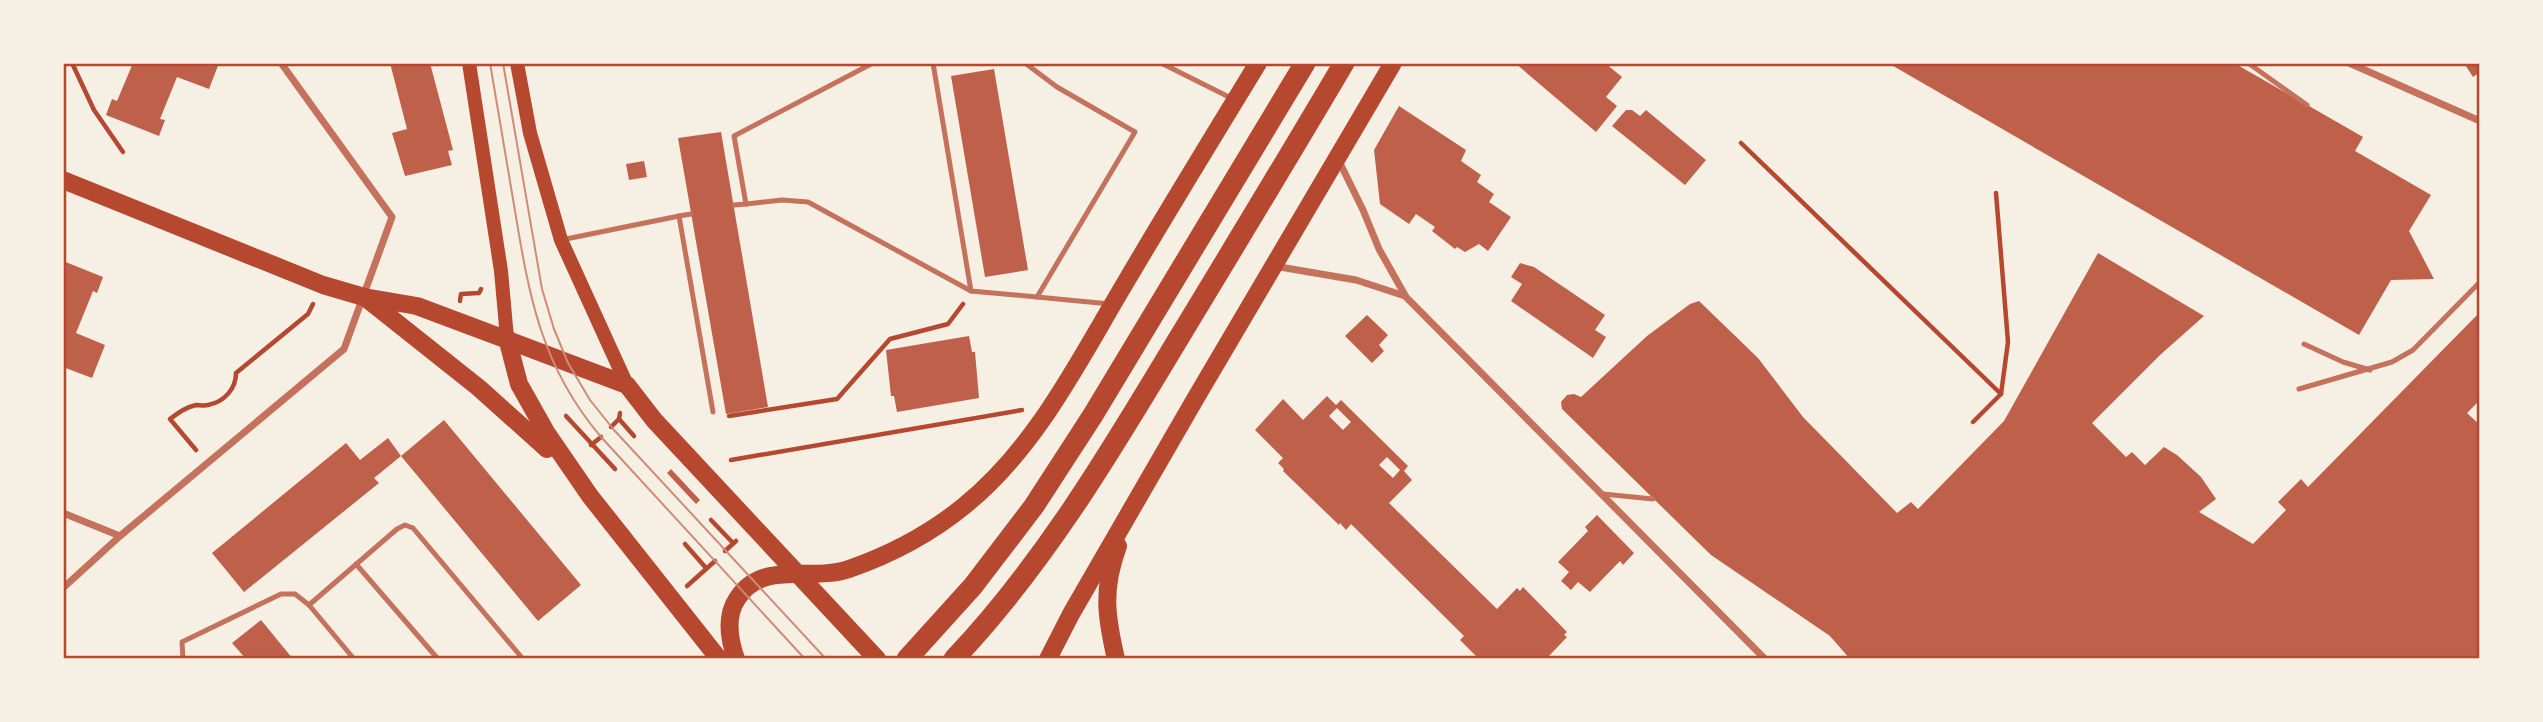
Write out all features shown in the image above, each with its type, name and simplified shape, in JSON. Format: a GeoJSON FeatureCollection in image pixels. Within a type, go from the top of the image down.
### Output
{"type":"FeatureCollection","features":[{"type":"Feature","properties":{"kind":"highway"},"geometry":{"type":"LineString","coordinates":[[911,656],[1001,552],[1063,462],[1305,63]]}},
{"type":"Feature","properties":{"kind":"highway"},"geometry":{"type":"LineString","coordinates":[[954,659],[1010,595],[1089,484],[1344,63]]}},
{"type":"Feature","properties":{"kind":"main road"},"geometry":{"type":"LineString","coordinates":[[468,63],[500,258],[508,338],[519,384],[531,408],[590,496],[719,659]]}},
{"type":"Feature","properties":{"kind":"main road"},"geometry":{"type":"LineString","coordinates":[[517,63],[530,133],[561,240],[627,385],[654,420],[877,659]]}},
{"type":"Feature","properties":{"kind":"main road"},"geometry":{"type":"LineString","coordinates":[[736,659],[729,635],[729,610],[742,590],[753,580],[796,573],[846,570],[909,543],[964,506],[1005,467],[1050,410],[1258,63]]}},
{"type":"Feature","properties":{"kind":"main road"},"geometry":{"type":"LineString","coordinates":[[1048,659],[1136,501],[1393,63]]}},
{"type":"Feature","properties":{"kind":"main road"},"geometry":{"type":"LineString","coordinates":[[63,180],[323,285],[364,297],[416,306],[508,338],[627,385]]}},
{"type":"Feature","properties":{"kind":"main road"},"geometry":{"type":"LineString","coordinates":[[364,297],[530,431],[590,496]]}},
{"type":"Feature","properties":{"kind":"main road"},"geometry":{"type":"LineString","coordinates":[[1116,659],[1106,607],[1108,580],[1115,553],[1136,501]]}},
{"type":"Feature","properties":{"kind":"main road"},"geometry":{"type":"LineString","coordinates":[[1055,659],[1058,638]]}},
{"type":"Feature","properties":{"kind":"street"},"geometry":{"type":"LineString","coordinates":[[63,588],[120,536],[344,349],[392,217],[281,63]]}},
{"type":"Feature","properties":{"kind":"street"},"geometry":{"type":"LineString","coordinates":[[2349,63],[2480,121]]}},
{"type":"Feature","properties":{"kind":"street"},"geometry":{"type":"LineString","coordinates":[[1337,157],[1379,249],[1406,296],[1765,659]]}},
{"type":"Feature","properties":{"kind":"street"},"geometry":{"type":"LineString","coordinates":[[1273,265],[1356,279],[1406,296]]}},
{"type":"Feature","properties":{"kind":"street"},"geometry":{"type":"LineString","coordinates":[[63,513],[120,536]]}},
{"type":"Feature","properties":{"kind":"lane"},"geometry":{"type":"LineString","coordinates":[[746,204],[734,136],[873,63]]}},
{"type":"Feature","properties":{"kind":"lane"},"geometry":{"type":"LineString","coordinates":[[933,63],[971,292]]}},
{"type":"Feature","properties":{"kind":"lane"},"geometry":{"type":"LineString","coordinates":[[1025,63],[1057,87],[1135,132],[1037,297]]}},
{"type":"Feature","properties":{"kind":"lane"},"geometry":{"type":"LineString","coordinates":[[1161,63],[1236,100]]}},
{"type":"Feature","properties":{"kind":"lane"},"geometry":{"type":"LineString","coordinates":[[2248,63],[2307,105]]}},
{"type":"Feature","properties":{"kind":"lane"},"geometry":{"type":"LineString","coordinates":[[734,205],[782,200],[808,202],[971,292],[1112,304]]}},
{"type":"Feature","properties":{"kind":"lane"},"geometry":{"type":"LineString","coordinates":[[561,240],[691,214]]}},
{"type":"Feature","properties":{"kind":"lane"},"geometry":{"type":"LineString","coordinates":[[679,216],[713,412]]}},
{"type":"Feature","properties":{"kind":"lane"},"geometry":{"type":"LineString","coordinates":[[2299,390],[2392,362],[2413,350],[2480,282]]}},
{"type":"Feature","properties":{"kind":"lane"},"geometry":{"type":"LineString","coordinates":[[2304,344],[2343,362],[2370,369]]}},
{"type":"Feature","properties":{"kind":"lane"},"geometry":{"type":"LineString","coordinates":[[1602,494],[1653,499]]}},
{"type":"Feature","properties":{"kind":"lane"},"geometry":{"type":"LineString","coordinates":[[309,604],[405,525],[413,528],[523,659]]}},
{"type":"Feature","properties":{"kind":"lane"},"geometry":{"type":"LineString","coordinates":[[356,564],[438,659]]}},
{"type":"Feature","properties":{"kind":"lane"},"geometry":{"type":"LineString","coordinates":[[183,659],[182,642],[281,594],[295,594],[309,604],[354,659]]}},
{"type":"Feature","properties":{"kind":"path"},"geometry":{"type":"LineString","coordinates":[[72,63],[94,110],[124,152]]}},
{"type":"Feature","properties":{"kind":"path"},"geometry":{"type":"LineString","coordinates":[[1741,143],[2001,394]]}},
{"type":"Feature","properties":{"kind":"path"},"geometry":{"type":"LineString","coordinates":[[1973,422],[2001,394],[2008,342],[1996,193]]}},
{"type":"Feature","properties":{"kind":"path"},"geometry":{"type":"LineString","coordinates":[[206,463],[170,419],[185,409],[208,405],[229,394],[236,383],[236,373],[308,314],[323,285]]}},
{"type":"Feature","properties":{"kind":"path"},"geometry":{"type":"LineString","coordinates":[[713,412],[714,419],[837,399],[890,339],[948,324],[971,292]]}},
{"type":"Feature","properties":{"kind":"path"},"geometry":{"type":"LineString","coordinates":[[732,460],[1023,410]]}},
{"type":"Feature","properties":{"kind":"path"},"geometry":{"type":"LineString","coordinates":[[619,419],[642,444]]}},
{"type":"Feature","properties":{"kind":"path"},"geometry":{"type":"LineString","coordinates":[[592,445],[600,437]]}},
{"type":"Feature","properties":{"kind":"path"},"geometry":{"type":"LineString","coordinates":[[712,520],[733,543]]}},
{"type":"Feature","properties":{"kind":"path"},"geometry":{"type":"LineString","coordinates":[[685,544],[706,568]]}},
{"type":"Feature","properties":{"kind":"path"},"geometry":{"type":"LineString","coordinates":[[670,600],[715,561]]}},
{"type":"Feature","properties":{"kind":"building"},"geometry":{"type":"Polygon","coordinates":[[[133,63],[219,63],[209,89],[177,77],[160,119],[165,120],[159,136],[106,115],[112,99],[117,101],[133,63]]]}},
{"type":"Feature","properties":{"kind":"building"},"geometry":{"type":"Polygon","coordinates":[[[390,63],[430,63],[453,150],[448,151],[452,165],[405,176],[392,133],[407,129],[390,63]]]}},
{"type":"Feature","properties":{"kind":"building"},"geometry":{"type":"Polygon","coordinates":[[[1515,63],[1605,63],[1622,77],[1606,97],[1617,106],[1596,132],[1515,63]]]}},
{"type":"Feature","properties":{"kind":"building"},"geometry":{"type":"Polygon","coordinates":[[[1888,63],[2234,63],[2363,137],[2355,151],[2431,195],[2409,231],[2434,279],[2391,280],[2359,335],[1888,63]]]}},
{"type":"Feature","properties":{"kind":"building"},"geometry":{"type":"Polygon","coordinates":[[[2464,63],[2480,63],[2480,72],[2473,77],[2464,63]]]}},
{"type":"Feature","properties":{"kind":"building"},"geometry":{"type":"Polygon","coordinates":[[[994,69],[1028,270],[985,277],[951,76],[994,69]]]}},
{"type":"Feature","properties":{"kind":"building"},"geometry":{"type":"Polygon","coordinates":[[[1399,106],[1466,150],[1461,161],[1481,175],[1477,182],[1494,194],[1489,202],[1511,217],[1488,251],[1479,244],[1465,252],[1457,247],[1455,249],[1432,231],[1435,227],[1416,214],[1409,224],[1380,204],[1374,150],[1399,106]]]}},
{"type":"Feature","properties":{"kind":"building"},"geometry":{"type":"Polygon","coordinates":[[[1626,110],[1632,110],[1640,116],[1646,110],[1706,160],[1685,185],[1612,126],[1626,110]]]}},
{"type":"Feature","properties":{"kind":"building"},"geometry":{"type":"Polygon","coordinates":[[[721,132],[768,407],[726,414],[678,138],[721,132]]]}},
{"type":"Feature","properties":{"kind":"building"},"geometry":{"type":"Polygon","coordinates":[[[644,161],[647,177],[629,180],[626,164],[644,161]]]}},
{"type":"Feature","properties":{"kind":"building"},"geometry":{"type":"Polygon","coordinates":[[[2098,253],[2204,316],[2160,355],[2092,423],[2126,457],[2132,452],[2145,465],[2164,447],[2177,455],[2201,477],[2216,499],[2199,512],[2253,544],[2286,510],[2278,502],[2301,479],[2308,487],[2480,312],[2480,400],[2467,413],[2480,425],[2480,659],[1850,659],[1830,636],[1711,555],[1562,409],[1561,402],[1567,395],[1581,397],[1647,336],[1690,304],[1699,301],[1758,358],[1803,417],[1897,513],[1911,502],[1918,509],[2004,421],[2098,253]]]}},
{"type":"Feature","properties":{"kind":"building"},"geometry":{"type":"Polygon","coordinates":[[[63,261],[103,277],[97,293],[93,291],[76,333],[105,345],[92,378],[63,367],[63,261]]]}},
{"type":"Feature","properties":{"kind":"building"},"geometry":{"type":"Polygon","coordinates":[[[1520,263],[1534,267],[1605,315],[1595,330],[1606,337],[1593,358],[1511,301],[1522,284],[1511,277],[1520,263]]]}},
{"type":"Feature","properties":{"kind":"building"},"geometry":{"type":"Polygon","coordinates":[[[1367,315],[1388,335],[1379,345],[1384,351],[1372,363],[1345,336],[1367,315]]]}},
{"type":"Feature","properties":{"kind":"building"},"geometry":{"type":"Polygon","coordinates":[[[969,336],[972,352],[975,352],[979,398],[897,412],[894,396],[891,396],[886,350],[969,336]]]}},
{"type":"Feature","properties":{"kind":"building"},"geometry":{"type":"Polygon","coordinates":[[[1327,396],[1336,405],[1341,400],[1408,466],[1404,471],[1412,480],[1389,503],[1497,609],[1517,588],[1520,591],[1523,587],[1567,632],[1564,635],[1567,637],[1548,657],[1550,659],[1479,659],[1460,640],[1464,636],[1351,524],[1346,530],[1340,523],[1339,525],[1283,471],[1278,463],[1283,458],[1255,430],[1283,399],[1303,420],[1327,396]],[[1337,408],[1329,416],[1343,430],[1351,422],[1337,408]],[[1387,457],[1379,465],[1393,478],[1400,470],[1387,457]]]}},
{"type":"Feature","properties":{"kind":"building"},"geometry":{"type":"Polygon","coordinates":[[[444,420],[581,585],[538,621],[401,456],[444,420]]]}},
{"type":"Feature","properties":{"kind":"building"},"geometry":{"type":"Polygon","coordinates":[[[388,438],[401,456],[374,478],[379,483],[244,592],[212,553],[346,443],[360,460],[388,438]]]}},
{"type":"Feature","properties":{"kind":"building"},"geometry":{"type":"Polygon","coordinates":[[[671,469],[700,500],[696,504],[667,473],[671,469]]]}},
{"type":"Feature","properties":{"kind":"building"},"geometry":{"type":"Polygon","coordinates":[[[1597,515],[1634,553],[1623,565],[1620,561],[1590,592],[1578,582],[1571,590],[1561,581],[1569,572],[1558,562],[1588,531],[1585,527],[1597,515]]]}},
{"type":"Feature","properties":{"kind":"building"},"geometry":{"type":"Polygon","coordinates":[[[261,620],[293,659],[246,659],[232,643],[261,620]]]}},
{"type":"Feature","properties":{"kind":"tram line"},"geometry":{"type":"LineString","coordinates":[[490,63],[525,269],[540,328],[564,383],[601,437],[805,659]]}},
{"type":"Feature","properties":{"kind":"tram line"},"geometry":{"type":"LineString","coordinates":[[503,63],[542,289],[568,363],[590,400],[614,430],[826,659]]}}]}
